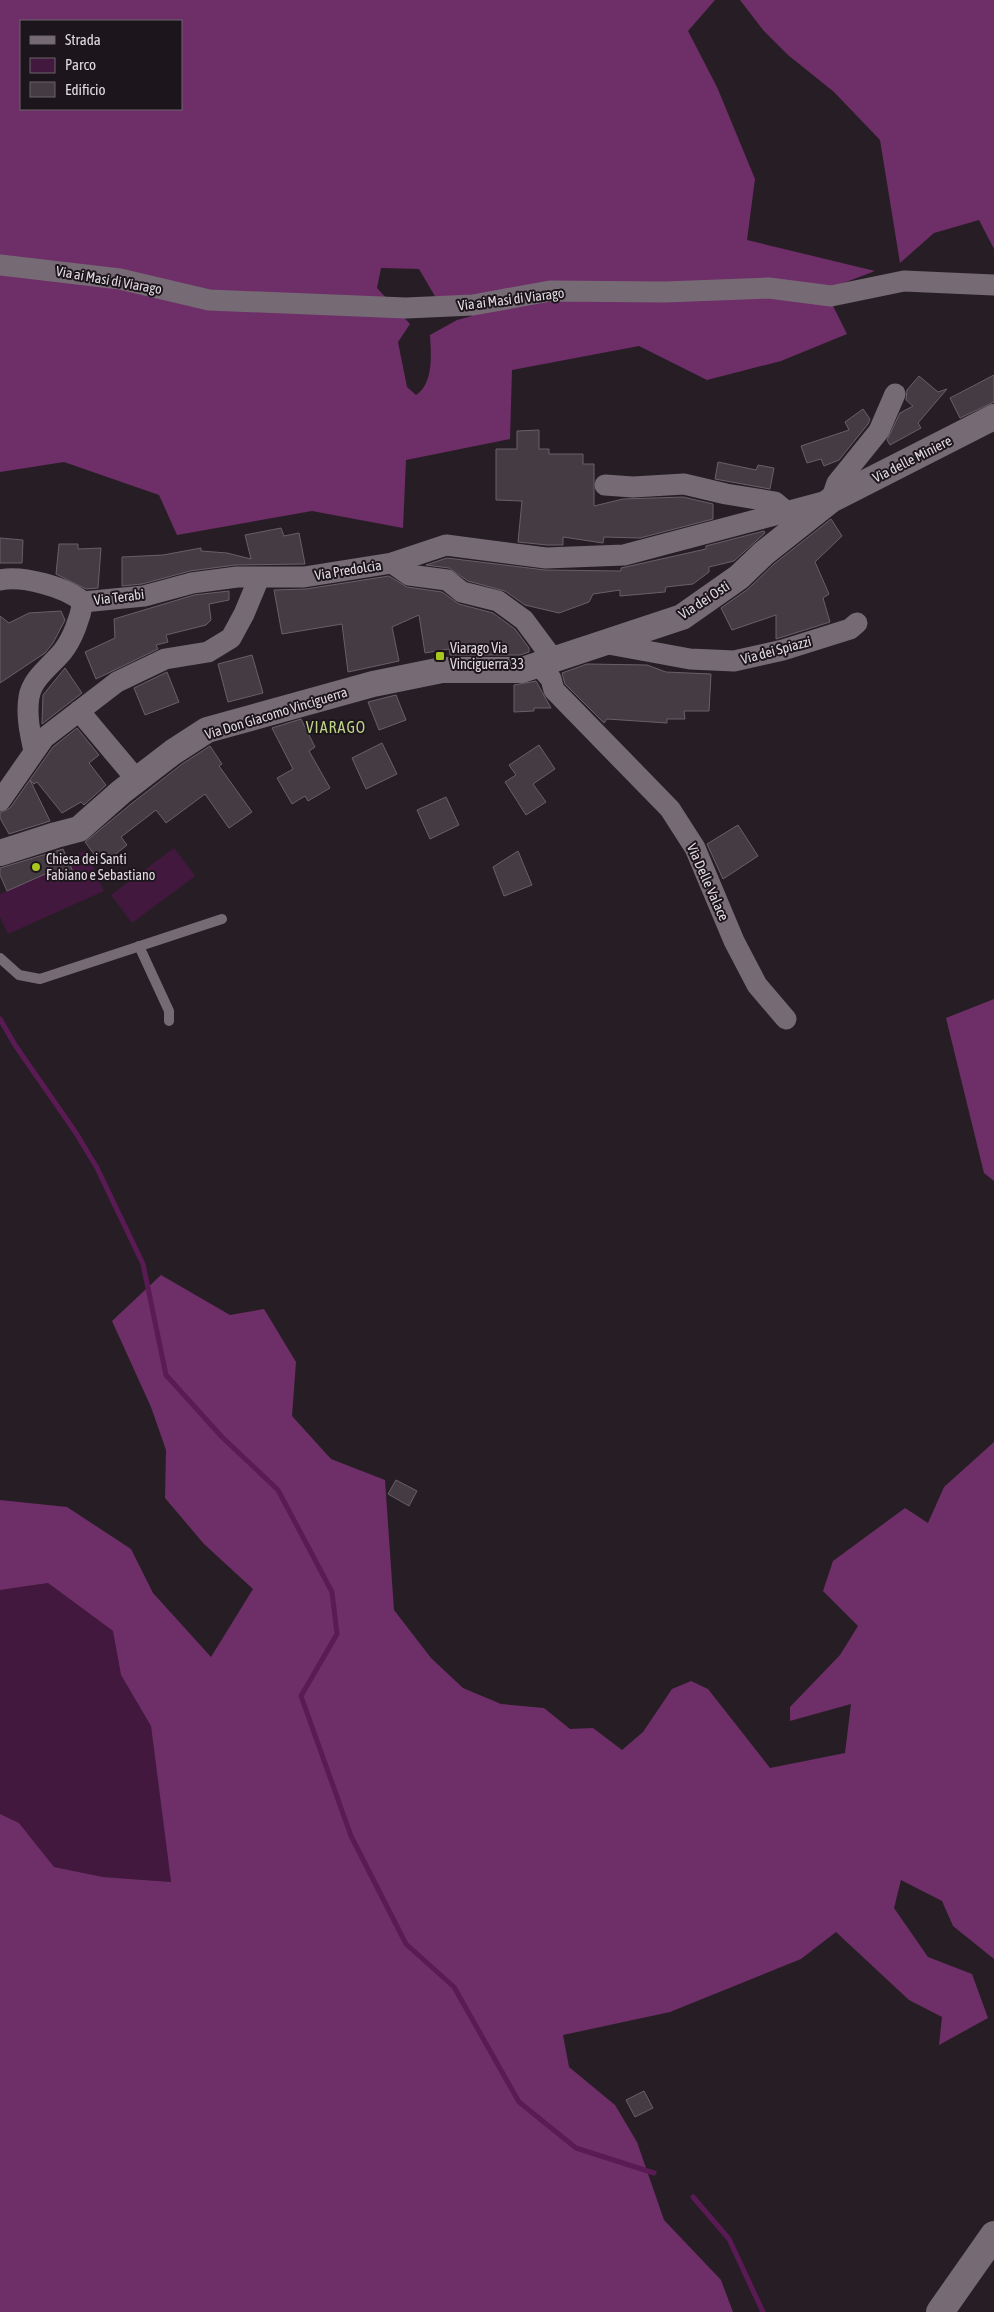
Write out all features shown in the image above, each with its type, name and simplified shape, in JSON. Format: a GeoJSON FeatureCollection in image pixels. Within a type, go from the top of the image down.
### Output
{"type":"FeatureCollection","features":[{"type":"Feature","properties":{"kind":"main road"},"geometry":{"type":"LineString","coordinates":[[940,2312],[994,2235]]}},
{"type":"Feature","properties":{"kind":"street","name":"Via ai Masi di Viarago"},"geometry":{"type":"LineString","coordinates":[[0,265],[120,279],[209,300],[406,308],[473,305],[550,291],[665,292],[769,288],[831,296],[904,281],[994,285]]}},
{"type":"Feature","properties":{"kind":"street"},"geometry":{"type":"LineString","coordinates":[[831,500],[837,483],[879,431],[895,394]]}},
{"type":"Feature","properties":{"kind":"street","name":"Via delle Miniere"},"geometry":{"type":"LineString","coordinates":[[831,500],[994,417]]}},
{"type":"Feature","properties":{"kind":"street"},"geometry":{"type":"LineString","coordinates":[[605,486],[633,487],[684,484],[726,494],[775,502],[787,512]]}},
{"type":"Feature","properties":{"kind":"street","name":"Via Predolcia"},"geometry":{"type":"LineString","coordinates":[[259,578],[304,577],[392,563],[446,545],[546,558],[624,555],[831,500]]}},
{"type":"Feature","properties":{"kind":"street","name":"Via dei Osti"},"geometry":{"type":"LineString","coordinates":[[546,661],[682,617],[739,577],[764,553],[831,500]]}},
{"type":"Feature","properties":{"kind":"street","name":"Via Delle Valace"},"geometry":{"type":"LineString","coordinates":[[392,563],[409,575],[447,580],[462,592],[498,601],[524,620],[546,661],[554,690],[670,809],[695,848],[734,941],[757,985],[786,1019]]}},
{"type":"Feature","properties":{"kind":"street"},"geometry":{"type":"LineString","coordinates":[[0,580],[8,578],[34,581],[74,594],[83,602]]}},
{"type":"Feature","properties":{"kind":"street","name":"Via Terabi"},"geometry":{"type":"LineString","coordinates":[[34,750],[28,723],[29,696],[35,681],[64,650],[80,616],[83,602],[144,596],[192,583],[232,578],[259,578]]}},
{"type":"Feature","properties":{"kind":"street"},"geometry":{"type":"LineString","coordinates":[[0,801],[44,738],[125,678],[165,659],[208,652],[231,638],[244,614],[259,578]]}},
{"type":"Feature","properties":{"kind":"street","name":"Via dei Spiazzi"},"geometry":{"type":"LineString","coordinates":[[603,643],[690,660],[734,662],[831,635],[850,629],[857,624]]}},
{"type":"Feature","properties":{"kind":"street","name":"Via Don Giacomo Vinciguerra"},"geometry":{"type":"LineString","coordinates":[[0,853],[79,829],[121,792],[173,752],[207,730],[315,700],[442,670],[522,670],[546,661]]}},
{"type":"Feature","properties":{"kind":"street"},"geometry":{"type":"LineString","coordinates":[[79,711],[137,780]]}},
{"type":"Feature","properties":{"kind":"lane"},"geometry":{"type":"LineString","coordinates":[[0,958],[18,975],[40,979],[222,919]]}},
{"type":"Feature","properties":{"kind":"lane"},"geometry":{"type":"LineString","coordinates":[[139,946],[169,1011],[169,1021]]}},
{"type":"Feature","properties":{"kind":"green space"},"geometry":{"type":"Polygon","coordinates":[[[174,848],[195,876],[132,923],[111,895],[174,848]]]}},
{"type":"Feature","properties":{"kind":"green space"},"geometry":{"type":"Polygon","coordinates":[[[86,850],[104,891],[8,934],[0,917],[0,894],[52,871],[57,882],[74,874],[67,859],[86,850]]]}},
{"type":"Feature","properties":{"kind":"green space"},"geometry":{"type":"Polygon","coordinates":[[[48,1583],[113,1631],[121,1675],[151,1726],[171,1882],[103,1877],[54,1867],[19,1823],[0,1814],[0,1590],[48,1583]]]}},
{"type":"Feature","properties":{"kind":"shaded area"},"geometry":{"type":"Polygon","coordinates":[[[0,0],[715,0],[688,31],[717,87],[755,179],[747,240],[875,271],[825,290],[847,334],[781,361],[707,380],[639,346],[512,370],[510,439],[406,460],[403,528],[312,511],[177,535],[159,495],[64,462],[0,472],[0,0]],[[381,268],[377,288],[410,324],[398,342],[407,387],[416,395],[422,390],[429,376],[431,359],[430,335],[457,320],[472,316],[472,296],[436,298],[419,269],[381,268]]]}},
{"type":"Feature","properties":{"kind":"shaded area"},"geometry":{"type":"Polygon","coordinates":[[[740,0],[994,0],[994,249],[979,220],[934,233],[900,263],[880,140],[834,92],[788,55],[763,30],[740,0]]]}},
{"type":"Feature","properties":{"kind":"shaded area"},"geometry":{"type":"Polygon","coordinates":[[[994,999],[994,1181],[984,1173],[946,1018],[994,999]]]}},
{"type":"Feature","properties":{"kind":"shaded area"},"geometry":{"type":"Polygon","coordinates":[[[161,1275],[230,1315],[264,1309],[296,1362],[292,1416],[331,1459],[385,1480],[394,1610],[431,1658],[463,1688],[501,1704],[544,1708],[570,1729],[593,1728],[622,1750],[643,1732],[672,1689],[691,1681],[708,1689],[770,1768],[845,1753],[851,1704],[790,1721],[790,1707],[840,1655],[858,1626],[823,1591],[833,1561],[905,1508],[928,1523],[944,1487],[994,1442],[994,1959],[953,1926],[942,1901],[901,1880],[894,1908],[928,1957],[972,1974],[988,2018],[939,2045],[942,2017],[909,2000],[836,1932],[801,1959],[670,2012],[563,2035],[569,2067],[615,2105],[637,2142],[664,2220],[721,2280],[733,2312],[0,2312],[0,1814],[19,1823],[54,1867],[103,1877],[171,1882],[151,1726],[121,1675],[113,1631],[48,1583],[0,1590],[0,1500],[67,1507],[131,1549],[153,1593],[211,1657],[253,1589],[204,1544],[165,1498],[166,1450],[151,1407],[112,1321],[161,1275]]]}},
{"type":"Feature","properties":{"kind":"building"},"geometry":{"type":"Polygon","coordinates":[[[994,375],[994,402],[960,418],[950,398],[994,375]]]}},
{"type":"Feature","properties":{"kind":"building"},"geometry":{"type":"Polygon","coordinates":[[[919,376],[938,392],[947,389],[918,423],[921,428],[890,445],[887,440],[900,413],[913,406],[906,400],[907,390],[919,376]]]}},
{"type":"Feature","properties":{"kind":"building"},"geometry":{"type":"Polygon","coordinates":[[[863,409],[870,419],[868,424],[839,460],[824,466],[821,459],[807,463],[801,446],[849,430],[845,422],[863,409]]]}},
{"type":"Feature","properties":{"kind":"building"},"geometry":{"type":"Polygon","coordinates":[[[539,430],[539,449],[549,449],[549,454],[583,454],[583,464],[594,464],[594,506],[623,499],[683,497],[713,504],[713,519],[640,538],[604,537],[603,543],[563,537],[563,545],[518,542],[522,501],[496,500],[496,449],[517,449],[517,431],[539,430]]]}},
{"type":"Feature","properties":{"kind":"building"},"geometry":{"type":"Polygon","coordinates":[[[718,462],[756,470],[758,465],[774,468],[770,489],[715,479],[718,462]]]}},
{"type":"Feature","properties":{"kind":"building"},"geometry":{"type":"Polygon","coordinates":[[[831,519],[842,536],[815,562],[829,594],[823,598],[830,622],[776,639],[776,615],[732,630],[721,608],[748,589],[774,564],[831,519]]]}},
{"type":"Feature","properties":{"kind":"building"},"geometry":{"type":"Polygon","coordinates":[[[281,528],[284,536],[299,533],[305,564],[235,565],[190,571],[142,584],[122,586],[122,557],[163,555],[201,548],[201,551],[227,553],[251,559],[245,535],[281,528]]]}},
{"type":"Feature","properties":{"kind":"building"},"geometry":{"type":"Polygon","coordinates":[[[764,531],[765,533],[734,561],[709,567],[709,572],[693,584],[666,587],[665,592],[620,596],[620,590],[593,594],[589,602],[559,613],[525,605],[505,591],[468,581],[449,568],[426,565],[447,558],[545,570],[621,571],[621,568],[706,549],[706,546],[764,531]]]}},
{"type":"Feature","properties":{"kind":"building"},"geometry":{"type":"Polygon","coordinates":[[[0,538],[23,540],[22,563],[0,563],[0,538]]]}},
{"type":"Feature","properties":{"kind":"building"},"geometry":{"type":"Polygon","coordinates":[[[59,544],[78,544],[78,549],[101,548],[98,588],[86,589],[56,574],[59,544]]]}},
{"type":"Feature","properties":{"kind":"building"},"geometry":{"type":"Polygon","coordinates":[[[389,576],[407,587],[442,592],[459,604],[493,613],[515,629],[529,648],[529,652],[520,655],[450,655],[449,649],[425,653],[419,615],[392,627],[399,661],[348,672],[342,624],[282,634],[274,590],[306,589],[389,576]]]}},
{"type":"Feature","properties":{"kind":"building"},"geometry":{"type":"Polygon","coordinates":[[[229,591],[229,600],[209,604],[211,620],[206,625],[166,635],[168,642],[156,645],[158,649],[96,679],[85,652],[115,638],[114,619],[194,595],[229,591]]]}},
{"type":"Feature","properties":{"kind":"building"},"geometry":{"type":"Polygon","coordinates":[[[61,611],[65,620],[53,643],[45,653],[0,683],[0,616],[9,623],[29,613],[61,611]]]}},
{"type":"Feature","properties":{"kind":"building"},"geometry":{"type":"Polygon","coordinates":[[[252,655],[263,693],[228,702],[218,664],[252,655]]]}},
{"type":"Feature","properties":{"kind":"building"},"geometry":{"type":"Polygon","coordinates":[[[587,664],[647,665],[666,672],[711,674],[709,711],[684,711],[685,719],[667,719],[667,723],[607,719],[604,723],[565,684],[562,673],[587,664]]]}},
{"type":"Feature","properties":{"kind":"building"},"geometry":{"type":"Polygon","coordinates":[[[65,668],[82,693],[42,724],[43,695],[65,668]]]}},
{"type":"Feature","properties":{"kind":"building"},"geometry":{"type":"Polygon","coordinates":[[[167,672],[179,702],[145,715],[134,688],[167,672]]]}},
{"type":"Feature","properties":{"kind":"building"},"geometry":{"type":"Polygon","coordinates":[[[536,681],[551,708],[534,708],[534,711],[514,712],[514,685],[536,681]]]}},
{"type":"Feature","properties":{"kind":"building"},"geometry":{"type":"Polygon","coordinates":[[[396,695],[406,720],[379,730],[368,702],[396,695]]]}},
{"type":"Feature","properties":{"kind":"building"},"geometry":{"type":"Polygon","coordinates":[[[301,719],[315,747],[309,751],[330,788],[308,801],[305,796],[292,804],[277,778],[293,769],[272,728],[301,719]]]}},
{"type":"Feature","properties":{"kind":"building"},"geometry":{"type":"Polygon","coordinates":[[[77,728],[99,755],[89,763],[106,785],[84,805],[81,802],[62,813],[37,782],[34,784],[30,780],[50,821],[9,834],[0,818],[0,813],[10,808],[53,747],[77,728]]]}},
{"type":"Feature","properties":{"kind":"building"},"geometry":{"type":"Polygon","coordinates":[[[382,743],[397,774],[366,789],[352,758],[382,743]]]}},
{"type":"Feature","properties":{"kind":"building"},"geometry":{"type":"Polygon","coordinates":[[[539,745],[555,769],[533,784],[546,802],[526,815],[505,782],[516,775],[509,765],[539,745]]]}},
{"type":"Feature","properties":{"kind":"building"},"geometry":{"type":"Polygon","coordinates":[[[210,746],[222,764],[219,766],[252,812],[229,828],[205,794],[166,823],[156,810],[121,837],[127,845],[112,857],[110,854],[100,862],[85,842],[182,764],[210,746]]]}},
{"type":"Feature","properties":{"kind":"building"},"geometry":{"type":"Polygon","coordinates":[[[446,797],[459,825],[430,839],[417,810],[446,797]]]}},
{"type":"Feature","properties":{"kind":"building"},"geometry":{"type":"Polygon","coordinates":[[[738,825],[758,856],[723,879],[707,844],[738,825]]]}},
{"type":"Feature","properties":{"kind":"building","name":"Chiesa dei Santi Fabiano e Sebastiano"},"geometry":{"type":"Polygon","coordinates":[[[63,849],[74,874],[57,882],[52,871],[7,891],[0,875],[0,868],[63,849]]]}},
{"type":"Feature","properties":{"kind":"building"},"geometry":{"type":"Polygon","coordinates":[[[518,851],[532,885],[504,896],[493,867],[518,851]]]}},
{"type":"Feature","properties":{"kind":"building"},"geometry":{"type":"Polygon","coordinates":[[[396,1480],[417,1491],[409,1506],[388,1494],[396,1480]]]}},
{"type":"Feature","properties":{"kind":"building"},"geometry":{"type":"Polygon","coordinates":[[[644,2091],[653,2108],[635,2117],[626,2100],[644,2091]]]}},
{"type":"Feature","properties":{"kind":"waterway"},"geometry":{"type":"LineString","coordinates":[[0,1019],[15,1045],[76,1133],[97,1168],[143,1264],[166,1375],[222,1437],[278,1490],[332,1592],[337,1634],[301,1696],[351,1836],[406,1944],[454,1987],[519,2102],[576,2148],[654,2173]]}},
{"type":"Feature","properties":{"kind":"waterway"},"geometry":{"type":"LineString","coordinates":[[693,2197],[729,2239],[763,2312]]}},
{"type":"Feature","properties":{"kind":"place","name":"Viarago Via Vinciguerra 33"},"geometry":{"type":"Point","coordinates":[440,656]}},
{"type":"Feature","properties":{"kind":"place","name":"Chiesa dei Santi Fabiano e Sebastiano"},"geometry":{"type":"Point","coordinates":[36,867]}},
{"type":"Feature","properties":{"kind":"district","name":"VIARAGO"},"geometry":{"type":"Point","coordinates":[336,727]}}]}
